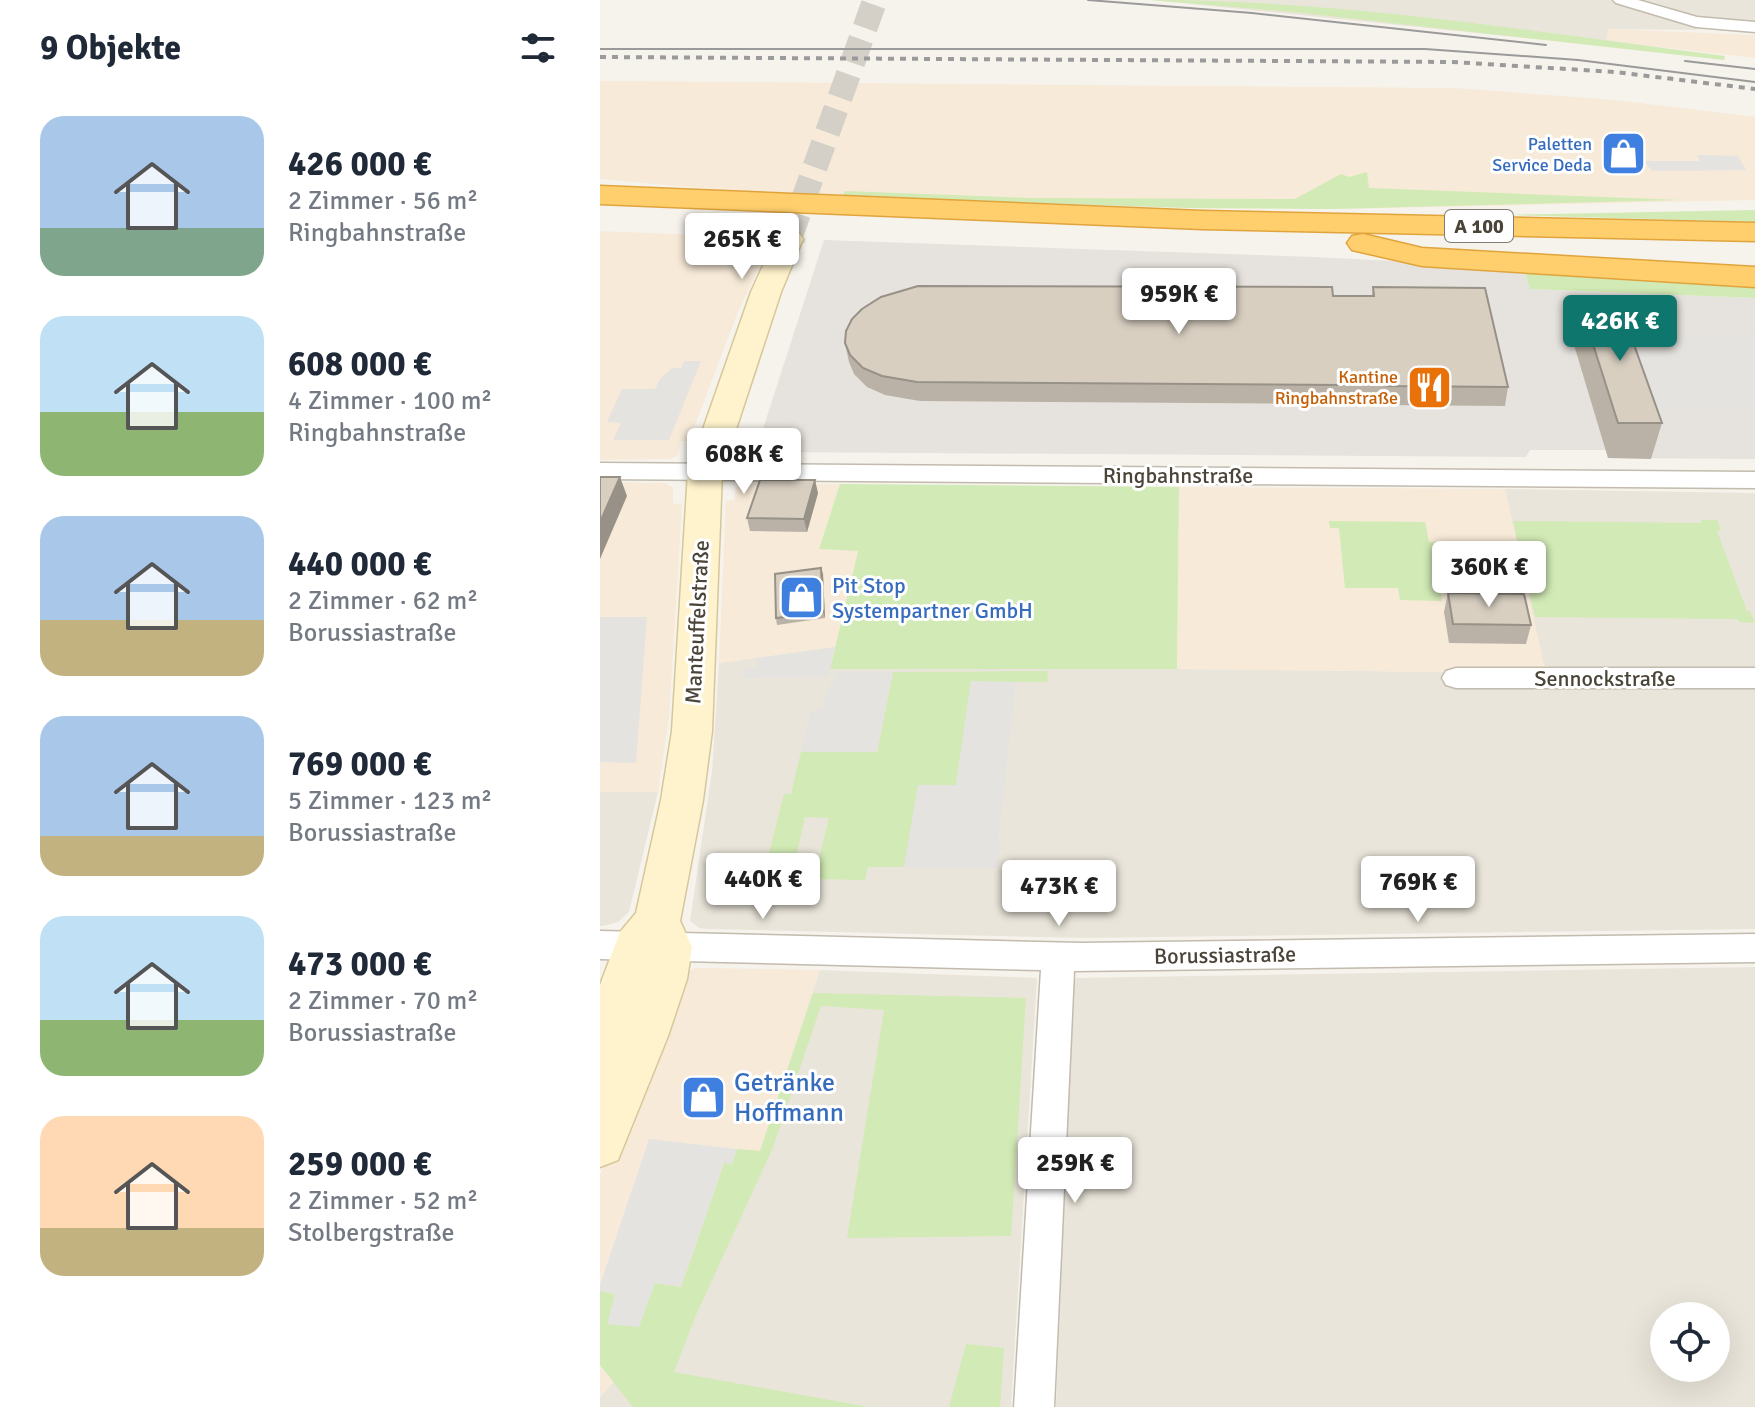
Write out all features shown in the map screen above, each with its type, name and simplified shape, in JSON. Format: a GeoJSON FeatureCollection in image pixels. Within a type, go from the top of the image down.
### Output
{"type":"FeatureCollection","features":[{"type":"Feature","properties":{"kind":"highway","name":"A 100"},"geometry":{"type":"LineString","coordinates":[[601,200],[1202,220],[1755,232]]}},
{"type":"Feature","properties":{"kind":"highway","name":"A 100"},"geometry":{"type":"LineString","coordinates":[[601,200],[965,234],[1755,251]]}},
{"type":"Feature","properties":{"kind":"highway"},"geometry":{"type":"LineString","coordinates":[[1202,220],[1234,212],[1755,206]]}},
{"type":"Feature","properties":{"kind":"highway"},"geometry":{"type":"LineString","coordinates":[[1363,243],[1422,257],[1755,277]]}},
{"type":"Feature","properties":{"kind":"main road","name":"Manteuffelstraße"},"geometry":{"type":"LineString","coordinates":[[600,1060],[641,940],[690,745],[705,472],[741,360],[789,239]]}},
{"type":"Feature","properties":{"kind":"main road","name":"Manteuffelstraße"},"geometry":{"type":"LineString","coordinates":[[600,1143],[644,1036],[663,979],[641,940]]}},
{"type":"Feature","properties":{"kind":"street"},"geometry":{"type":"LineString","coordinates":[[1621,0],[1696,22],[1755,27]]}},
{"type":"Feature","properties":{"kind":"street","name":"Ringbahnstraße"},"geometry":{"type":"LineString","coordinates":[[600,471],[1755,480]]}},
{"type":"Feature","properties":{"kind":"street","name":"Sennockstraße"},"geometry":{"type":"LineString","coordinates":[[1456,678],[1755,678]]}},
{"type":"Feature","properties":{"kind":"street","name":"Borussiastraße"},"geometry":{"type":"LineString","coordinates":[[641,940],[1058,956],[1755,948]]}},
{"type":"Feature","properties":{"kind":"street"},"geometry":{"type":"LineString","coordinates":[[1034,1407],[1058,956]]}},
{"type":"Feature","properties":{"kind":"shaded area"},"geometry":{"type":"Polygon","coordinates":[[[1151,0],[1609,0],[1699,26],[1695,30],[1609,29],[1606,46],[1151,0]]]}},
{"type":"Feature","properties":{"kind":"shaded area"},"geometry":{"type":"Polygon","coordinates":[[[1634,0],[1755,0],[1755,24],[1702,19],[1634,0]]]}},
{"type":"Feature","properties":{"kind":"shaded area"},"geometry":{"type":"Polygon","coordinates":[[[1608,29],[1755,35],[1755,58],[1606,41],[1608,29]]]}},
{"type":"Feature","properties":{"kind":"shaded area"},"geometry":{"type":"Polygon","coordinates":[[[600,81],[1454,88],[1615,100],[1755,117],[1755,200],[1333,209],[1186,208],[744,192],[600,179],[600,81]]]}},
{"type":"Feature","properties":{"kind":"shaded area"},"geometry":{"type":"Polygon","coordinates":[[[1697,155],[1738,156],[1746,170],[1652,171],[1644,161],[1700,161],[1697,155]]]}},
{"type":"Feature","properties":{"kind":"shaded area"},"geometry":{"type":"Polygon","coordinates":[[[600,231],[773,238],[737,314],[689,441],[681,441],[678,455],[671,459],[600,460],[600,231]]]}},
{"type":"Feature","properties":{"kind":"shaded area"},"geometry":{"type":"Polygon","coordinates":[[[824,240],[1316,257],[1524,268],[1531,289],[1755,298],[1755,459],[1608,458],[1606,450],[1530,450],[1526,457],[772,452],[759,441],[824,240]]]}},
{"type":"Feature","properties":{"kind":"shaded area"},"geometry":{"type":"Polygon","coordinates":[[[1682,335],[1755,336],[1755,410],[1634,410],[1635,351],[1688,352],[1682,335]]]}},
{"type":"Feature","properties":{"kind":"shaded area"},"geometry":{"type":"Polygon","coordinates":[[[684,361],[701,361],[669,440],[613,440],[621,423],[607,422],[622,389],[655,389],[660,379],[672,368],[681,368],[684,361]]]}},
{"type":"Feature","properties":{"kind":"shaded area"},"geometry":{"type":"Polygon","coordinates":[[[600,482],[666,483],[673,488],[673,504],[682,503],[669,718],[658,792],[600,792],[600,482]]]}},
{"type":"Feature","properties":{"kind":"shaded area"},"geometry":{"type":"Polygon","coordinates":[[[745,484],[840,484],[819,549],[858,550],[835,647],[719,663],[726,501],[734,500],[736,488],[745,484]]]}},
{"type":"Feature","properties":{"kind":"shaded area"},"geometry":{"type":"Polygon","coordinates":[[[1179,487],[1505,489],[1546,673],[1177,669],[1179,487]]]}},
{"type":"Feature","properties":{"kind":"shaded area"},"geometry":{"type":"Polygon","coordinates":[[[1505,489],[1755,493],[1755,929],[1082,938],[707,929],[699,928],[690,921],[712,771],[719,663],[835,647],[830,669],[1545,673],[1505,489]]]}},
{"type":"Feature","properties":{"kind":"shaded area"},"geometry":{"type":"Polygon","coordinates":[[[600,617],[647,617],[636,763],[600,762],[600,617]]]}},
{"type":"Feature","properties":{"kind":"shaded area"},"geometry":{"type":"Polygon","coordinates":[[[835,647],[828,677],[743,678],[743,670],[757,668],[757,658],[835,647]]]}},
{"type":"Feature","properties":{"kind":"shaded area"},"geometry":{"type":"Polygon","coordinates":[[[836,672],[893,672],[877,752],[801,752],[811,711],[826,707],[823,701],[836,672]]]}},
{"type":"Feature","properties":{"kind":"shaded area"},"geometry":{"type":"Polygon","coordinates":[[[971,681],[1016,682],[998,843],[1001,843],[998,868],[904,867],[918,785],[956,785],[971,681]]]}},
{"type":"Feature","properties":{"kind":"shaded area"},"geometry":{"type":"Polygon","coordinates":[[[600,792],[658,792],[629,912],[618,922],[603,926],[600,926],[600,792]]]}},
{"type":"Feature","properties":{"kind":"shaded area"},"geometry":{"type":"Polygon","coordinates":[[[1755,967],[1755,1407],[1056,1407],[1073,982],[1076,978],[1755,967]]]}},
{"type":"Feature","properties":{"kind":"shaded area"},"geometry":{"type":"Polygon","coordinates":[[[697,968],[820,970],[760,1152],[701,1285],[600,1397],[600,1291],[615,1294],[736,1149],[649,1140],[600,1285],[600,1175],[686,972],[697,968]]]}},
{"type":"Feature","properties":{"kind":"shaded area"},"geometry":{"type":"Polygon","coordinates":[[[820,970],[1037,978],[1011,1407],[600,1407],[600,1397],[701,1285],[820,970]]]}},
{"type":"Feature","properties":{"kind":"shaded area"},"geometry":{"type":"Polygon","coordinates":[[[649,1139],[737,1149],[732,1164],[724,1163],[681,1287],[655,1283],[639,1327],[607,1324],[615,1294],[600,1291],[600,1285],[649,1139]]]}},
{"type":"Feature","properties":{"kind":"green space"},"geometry":{"type":"Polygon","coordinates":[[[1151,0],[1223,1],[1367,11],[1725,56],[1724,60],[1293,12],[1151,0]]]}},
{"type":"Feature","properties":{"kind":"green space"},"geometry":{"type":"Polygon","coordinates":[[[1367,172],[1369,188],[1680,200],[1333,209],[1186,208],[842,196],[845,191],[1032,198],[1295,199],[1341,174],[1349,177],[1367,172]]]}},
{"type":"Feature","properties":{"kind":"green space"},"geometry":{"type":"Polygon","coordinates":[[[1755,210],[1755,222],[1504,215],[1755,210]]]}},
{"type":"Feature","properties":{"kind":"green space"},"geometry":{"type":"Polygon","coordinates":[[[1524,268],[1755,283],[1755,298],[1530,289],[1524,268]]]}},
{"type":"Feature","properties":{"kind":"green space"},"geometry":{"type":"Polygon","coordinates":[[[840,484],[1179,487],[1177,669],[830,669],[858,551],[819,549],[840,484]]]}},
{"type":"Feature","properties":{"kind":"green space"},"geometry":{"type":"Polygon","coordinates":[[[1701,520],[1717,520],[1721,530],[1717,531],[1747,611],[1750,611],[1755,623],[1739,622],[1737,619],[1535,617],[1513,521],[1702,523],[1701,520]]]}},
{"type":"Feature","properties":{"kind":"green space"},"geometry":{"type":"Polygon","coordinates":[[[1329,521],[1425,522],[1429,542],[1493,542],[1482,550],[1434,551],[1442,601],[1400,600],[1398,588],[1345,588],[1339,528],[1330,528],[1329,521]]]}},
{"type":"Feature","properties":{"kind":"green space"},"geometry":{"type":"Polygon","coordinates":[[[1048,671],[1047,682],[971,682],[956,786],[918,786],[904,867],[868,867],[865,880],[814,879],[829,818],[805,817],[794,866],[766,865],[784,794],[791,794],[801,752],[877,752],[893,672],[1048,671]]]}},
{"type":"Feature","properties":{"kind":"green space"},"geometry":{"type":"Polygon","coordinates":[[[813,993],[1026,998],[1011,1236],[847,1238],[884,1010],[821,1006],[772,1150],[696,1315],[674,1372],[869,1407],[633,1407],[600,1365],[600,1291],[615,1294],[655,1283],[681,1287],[724,1163],[732,1163],[737,1149],[760,1151],[813,993]]]}},
{"type":"Feature","properties":{"kind":"green space"},"geometry":{"type":"Polygon","coordinates":[[[966,1344],[1004,1348],[1000,1407],[949,1407],[966,1344]]]}},
{"type":"Feature","properties":{"kind":"building"},"geometry":{"type":"Polygon","coordinates":[[[918,286],[1332,287],[1333,296],[1374,296],[1373,287],[1485,288],[1508,387],[1387,386],[1386,376],[1342,376],[1343,385],[917,382],[882,376],[863,368],[850,355],[845,343],[852,319],[881,297],[918,286]]]}},
{"type":"Feature","properties":{"kind":"building"},"geometry":{"type":"Polygon","coordinates":[[[1579,300],[1618,300],[1662,423],[1618,423],[1579,300]]]}},
{"type":"Feature","properties":{"kind":"building"},"geometry":{"type":"Polygon","coordinates":[[[600,477],[620,477],[600,522],[600,477]]]}},
{"type":"Feature","properties":{"kind":"building"},"geometry":{"type":"Polygon","coordinates":[[[760,480],[815,480],[804,519],[747,518],[760,480]]]}},
{"type":"Feature","properties":{"kind":"building","name":"Pit Stop Systempartner GmbH"},"geometry":{"type":"Polygon","coordinates":[[[821,568],[823,612],[776,618],[775,574],[821,568]]]}},
{"type":"Feature","properties":{"kind":"building"},"geometry":{"type":"Polygon","coordinates":[[[1448,593],[1524,594],[1531,625],[1453,624],[1448,593]]]}},
{"type":"Feature","properties":{"kind":"tunnel"},"geometry":{"type":"LineString","coordinates":[[790,237],[875,0]]}},
{"type":"Feature","properties":{"kind":"tunnel"},"geometry":{"type":"LineString","coordinates":[[789,239],[790,235]]}},
{"type":"Feature","properties":{"kind":"tram line"},"geometry":{"type":"LineString","coordinates":[[1088,0],[1252,13],[1546,45]]}},
{"type":"Feature","properties":{"kind":"tram line"},"geometry":{"type":"LineString","coordinates":[[600,49],[1425,49],[1578,60],[1755,82]]}},
{"type":"Feature","properties":{"kind":"tram line"},"geometry":{"type":"LineString","coordinates":[[1685,61],[1755,69]]}},
{"type":"Feature","properties":{"kind":"railway"},"geometry":{"type":"LineString","coordinates":[[600,57],[1452,62],[1615,72],[1755,89]]}},
{"type":"Feature","properties":{"kind":"place","name":"Paletten Service Deda"},"geometry":{"type":"Point","coordinates":[1623,154]}},
{"type":"Feature","properties":{"kind":"place","name":"Kantine Ringbahnstraße"},"geometry":{"type":"Point","coordinates":[1429,387]}},
{"type":"Feature","properties":{"kind":"place","name":"Pit Stop Systempartner GmbH"},"geometry":{"type":"Point","coordinates":[801,598]}},
{"type":"Feature","properties":{"kind":"place","name":"Getränke Hoffmann"},"geometry":{"type":"Point","coordinates":[703,1098]}}]}
